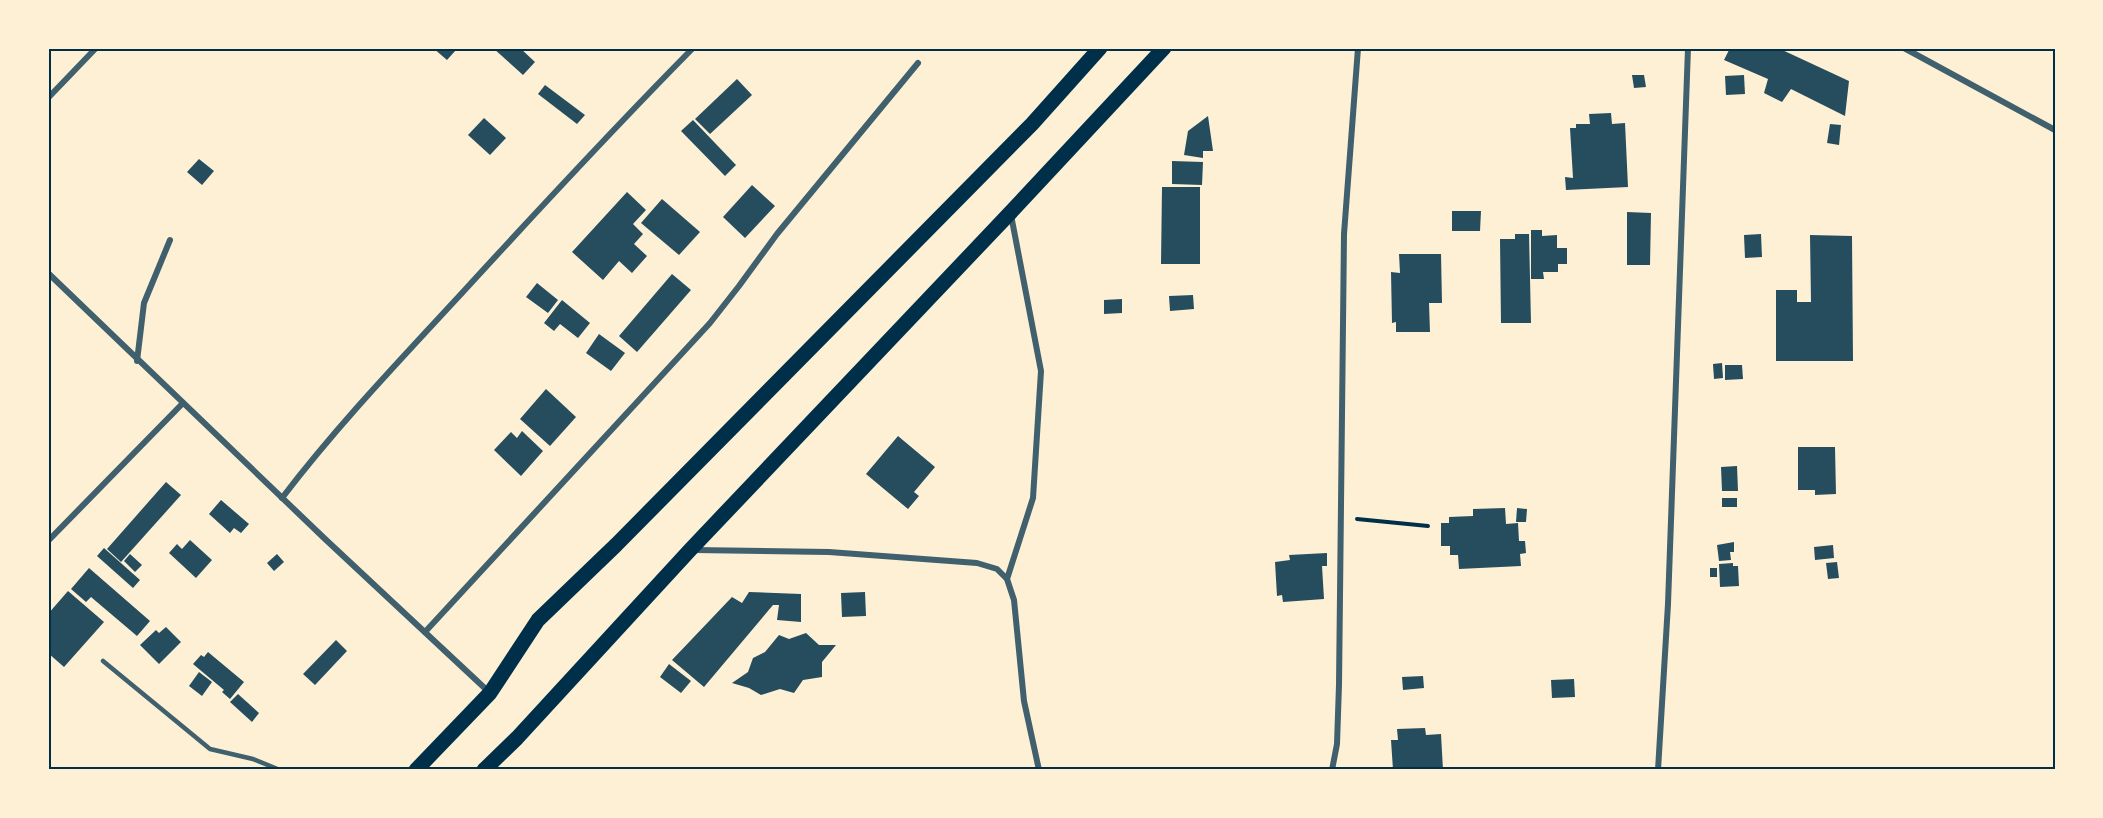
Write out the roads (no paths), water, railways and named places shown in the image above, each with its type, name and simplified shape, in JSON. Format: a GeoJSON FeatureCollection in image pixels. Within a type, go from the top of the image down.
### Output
{"type":"FeatureCollection","features":[{"type":"Feature","properties":{"kind":"main road"},"geometry":{"type":"LineString","coordinates":[[416,770],[490,693],[538,620],[616,545],[1032,124],[1100,48]]}},
{"type":"Feature","properties":{"kind":"main road"},"geometry":{"type":"LineString","coordinates":[[484,770],[517,738],[690,550],[1164,48]]}},
{"type":"Feature","properties":{"kind":"street"},"geometry":{"type":"LineString","coordinates":[[48,98],[96,48]]}},
{"type":"Feature","properties":{"kind":"street"},"geometry":{"type":"LineString","coordinates":[[282,498],[320,448],[370,392],[619,123],[693,48]]}},
{"type":"Feature","properties":{"kind":"street"},"geometry":{"type":"LineString","coordinates":[[1332,770],[1337,744],[1344,234],[1358,48]]}},
{"type":"Feature","properties":{"kind":"street"},"geometry":{"type":"LineString","coordinates":[[1658,770],[1668,604],[1688,48]]}},
{"type":"Feature","properties":{"kind":"street"},"geometry":{"type":"LineString","coordinates":[[1904,48],[2055,130]]}},
{"type":"Feature","properties":{"kind":"street"},"geometry":{"type":"LineString","coordinates":[[425,632],[710,323],[777,234],[918,63]]}},
{"type":"Feature","properties":{"kind":"street"},"geometry":{"type":"LineString","coordinates":[[1007,579],[1033,498],[1041,371],[1010,213]]}},
{"type":"Feature","properties":{"kind":"street"},"geometry":{"type":"LineString","coordinates":[[137,361],[144,303],[170,240]]}},
{"type":"Feature","properties":{"kind":"street"},"geometry":{"type":"LineString","coordinates":[[48,273],[137,361],[490,693]]}},
{"type":"Feature","properties":{"kind":"street"},"geometry":{"type":"LineString","coordinates":[[48,541],[183,403]]}},
{"type":"Feature","properties":{"kind":"street"},"geometry":{"type":"LineString","coordinates":[[690,550],[829,552],[978,563],[997,569],[1007,579],[1014,600],[1024,701],[1038,770]]}},
{"type":"Feature","properties":{"kind":"lane"},"geometry":{"type":"LineString","coordinates":[[103,661],[210,749],[253,759],[280,770]]}}]}
